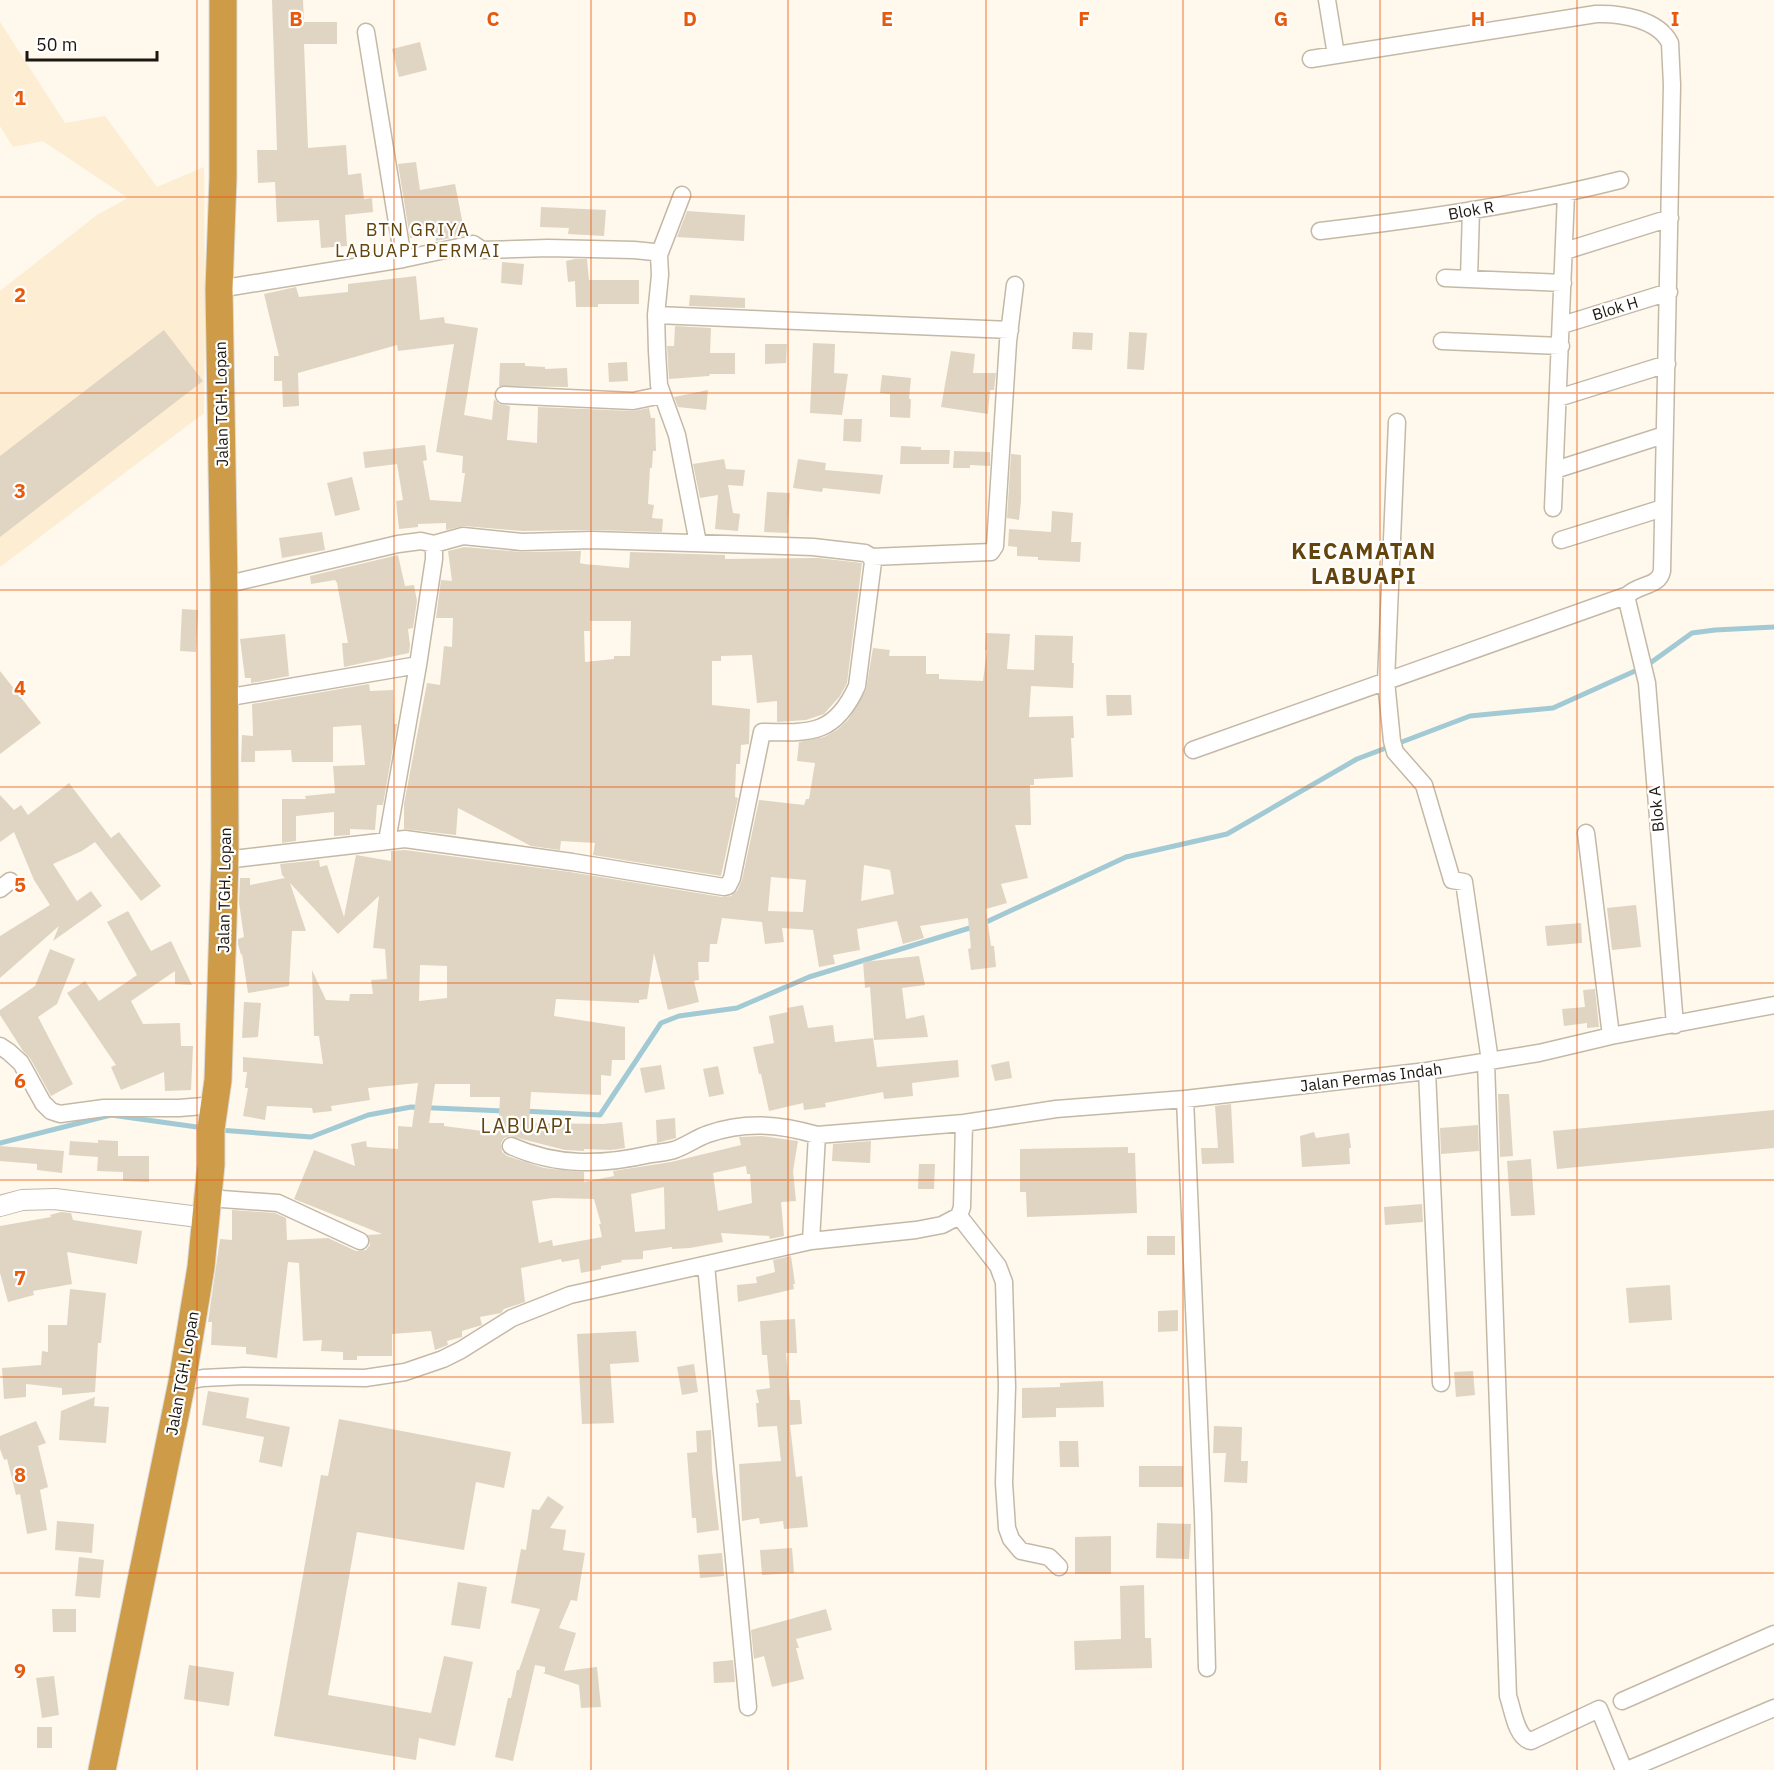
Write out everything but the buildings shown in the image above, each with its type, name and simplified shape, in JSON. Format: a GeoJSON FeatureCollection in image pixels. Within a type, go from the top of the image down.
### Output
{"type":"FeatureCollection","features":[{"type":"Feature","properties":{"kind":"highway","name":"Jalan TGH. Lopan"},"geometry":{"type":"LineString","coordinates":[[102,1770],[182,1382],[201,1267],[211,1165],[223,973],[225,860],[224,585],[219,290],[223,178],[224,0]]}},
{"type":"Feature","properties":{"kind":"street"},"geometry":{"type":"LineString","coordinates":[[1327,0],[1336,55]]}},
{"type":"Feature","properties":{"kind":"street"},"geometry":{"type":"LineString","coordinates":[[1193,750],[1628,595],[1636,588],[1657,581],[1661,576],[1669,292],[1672,85],[1670,43],[1656,28],[1619,8],[1612,14],[1596,14],[1311,59]]}},
{"type":"Feature","properties":{"kind":"street"},"geometry":{"type":"LineString","coordinates":[[366,32],[403,259]]}},
{"type":"Feature","properties":{"kind":"street","name":"Blok R"},"geometry":{"type":"LineString","coordinates":[[1320,231],[1408,221],[1566,194],[1620,180]]}},
{"type":"Feature","properties":{"kind":"street"},"geometry":{"type":"LineString","coordinates":[[1553,508],[1566,194]]}},
{"type":"Feature","properties":{"kind":"street"},"geometry":{"type":"LineString","coordinates":[[682,195],[659,255],[660,275],[656,315],[659,385],[677,435],[698,543]]}},
{"type":"Feature","properties":{"kind":"street"},"geometry":{"type":"LineString","coordinates":[[1469,279],[1471,210]]}},
{"type":"Feature","properties":{"kind":"street"},"geometry":{"type":"LineString","coordinates":[[1565,251],[1670,218]]}},
{"type":"Feature","properties":{"kind":"street"},"geometry":{"type":"LineString","coordinates":[[219,290],[403,259],[472,244],[482,250],[548,248],[623,250],[646,251],[659,255]]}},
{"type":"Feature","properties":{"kind":"street"},"geometry":{"type":"LineString","coordinates":[[1445,278],[1563,283]]}},
{"type":"Feature","properties":{"kind":"street"},"geometry":{"type":"LineString","coordinates":[[224,585],[398,544],[421,542],[434,544],[463,536],[522,542],[592,540],[813,547],[865,553],[871,557],[991,552],[995,546],[1015,285]]}},
{"type":"Feature","properties":{"kind":"street","name":"Blok H"},"geometry":{"type":"LineString","coordinates":[[1562,325],[1669,292]]}},
{"type":"Feature","properties":{"kind":"street"},"geometry":{"type":"LineString","coordinates":[[656,315],[1010,330]]}},
{"type":"Feature","properties":{"kind":"street"},"geometry":{"type":"LineString","coordinates":[[1442,341],[1561,346]]}},
{"type":"Feature","properties":{"kind":"street"},"geometry":{"type":"LineString","coordinates":[[1558,398],[1667,364]]}},
{"type":"Feature","properties":{"kind":"street"},"geometry":{"type":"LineString","coordinates":[[504,395],[626,401],[662,395]]}},
{"type":"Feature","properties":{"kind":"street"},"geometry":{"type":"LineString","coordinates":[[1397,422],[1386,681],[1394,747],[1424,785],[1452,880],[1464,882],[1488,1061],[1508,1696],[1521,1735],[1532,1741],[1599,1709],[1625,1770],[1774,1708]]}},
{"type":"Feature","properties":{"kind":"street"},"geometry":{"type":"LineString","coordinates":[[1555,470],[1664,435]]}},
{"type":"Feature","properties":{"kind":"street"},"geometry":{"type":"LineString","coordinates":[[1561,540],[1662,508]]}},
{"type":"Feature","properties":{"kind":"street"},"geometry":{"type":"LineString","coordinates":[[387,841],[418,665],[434,560],[434,544]]}},
{"type":"Feature","properties":{"kind":"street"},"geometry":{"type":"LineString","coordinates":[[225,860],[405,839],[728,886],[732,878],[762,732],[799,733],[819,729],[843,712],[850,703],[857,686],[873,564],[871,557]]}},
{"type":"Feature","properties":{"kind":"street","name":"Blok A"},"geometry":{"type":"LineString","coordinates":[[1628,595],[1627,600],[1647,683],[1675,1024]]}},
{"type":"Feature","properties":{"kind":"street"},"geometry":{"type":"LineString","coordinates":[[225,698],[418,665]]}},
{"type":"Feature","properties":{"kind":"street"},"geometry":{"type":"LineString","coordinates":[[1586,833],[1611,1036]]}},
{"type":"Feature","properties":{"kind":"street","name":"Jalan Permas Indah"},"geometry":{"type":"LineString","coordinates":[[816,1135],[964,1123],[1056,1110],[1185,1099],[1427,1071],[1539,1053],[1611,1036],[1774,1005]]}},
{"type":"Feature","properties":{"kind":"street"},"geometry":{"type":"LineString","coordinates":[[0,1046],[21,1063],[43,1103],[51,1111],[60,1114],[104,1108],[179,1108],[214,1117]]}},
{"type":"Feature","properties":{"kind":"street"},"geometry":{"type":"LineString","coordinates":[[1427,1071],[1441,1383]]}},
{"type":"Feature","properties":{"kind":"street"},"geometry":{"type":"LineString","coordinates":[[1185,1099],[1207,1668]]}},
{"type":"Feature","properties":{"kind":"street"},"geometry":{"type":"LineString","coordinates":[[182,1382],[203,1378],[244,1376],[365,1378],[405,1372],[443,1359],[494,1328],[550,1301],[811,1241],[916,1230],[942,1225],[959,1215],[962,1207],[964,1123]]}},
{"type":"Feature","properties":{"kind":"street"},"geometry":{"type":"LineString","coordinates":[[511,1146],[555,1159],[595,1164],[674,1150],[707,1134],[735,1127],[788,1126],[816,1135],[811,1241]]}},
{"type":"Feature","properties":{"kind":"street"},"geometry":{"type":"LineString","coordinates":[[0,1206],[22,1200],[55,1198],[208,1208],[278,1203],[360,1241]]}},
{"type":"Feature","properties":{"kind":"street"},"geometry":{"type":"LineString","coordinates":[[959,1215],[998,1266],[1004,1282],[1007,1387],[1004,1483],[1007,1528],[1011,1539],[1021,1551],[1050,1557],[1059,1567]]}},
{"type":"Feature","properties":{"kind":"street"},"geometry":{"type":"LineString","coordinates":[[706,1265],[748,1707]]}},
{"type":"Feature","properties":{"kind":"street"},"geometry":{"type":"LineString","coordinates":[[1622,1701],[1774,1634]]}},
{"type":"Feature","properties":{"kind":"shaded area"},"geometry":{"type":"Polygon","coordinates":[[[0,22],[65,123],[105,116],[157,187],[204,167],[205,307],[204,413],[0,567],[0,291],[97,215],[128,198],[43,141],[13,147],[0,126],[0,22]]]}},
{"type":"Feature","properties":{"kind":"waterway"},"geometry":{"type":"LineString","coordinates":[[982,924],[1126,857],[1227,834],[1357,759],[1470,716],[1553,708],[1646,666],[1692,633],[1774,627]]}},
{"type":"Feature","properties":{"kind":"waterway"},"geometry":{"type":"LineString","coordinates":[[523,1111],[600,1115],[661,1023],[679,1016],[737,1008],[809,977],[973,927]]}},
{"type":"Feature","properties":{"kind":"waterway"},"geometry":{"type":"LineString","coordinates":[[219,1130],[311,1137],[368,1115],[411,1107],[504,1111]]}},
{"type":"Feature","properties":{"kind":"waterway"},"geometry":{"type":"LineString","coordinates":[[0,1143],[111,1115],[204,1128]]}},
{"type":"Feature","properties":{"kind":"district","name":"BTN GRIYA LABUAPI PERMAI"},"geometry":{"type":"Point","coordinates":[418,239]}},
{"type":"Feature","properties":{"kind":"district","name":"KECAMATAN LABUAPI"},"geometry":{"type":"Point","coordinates":[1364,562]}},
{"type":"Feature","properties":{"kind":"district","name":"LABUAPI"},"geometry":{"type":"Point","coordinates":[527,1125]}}]}
